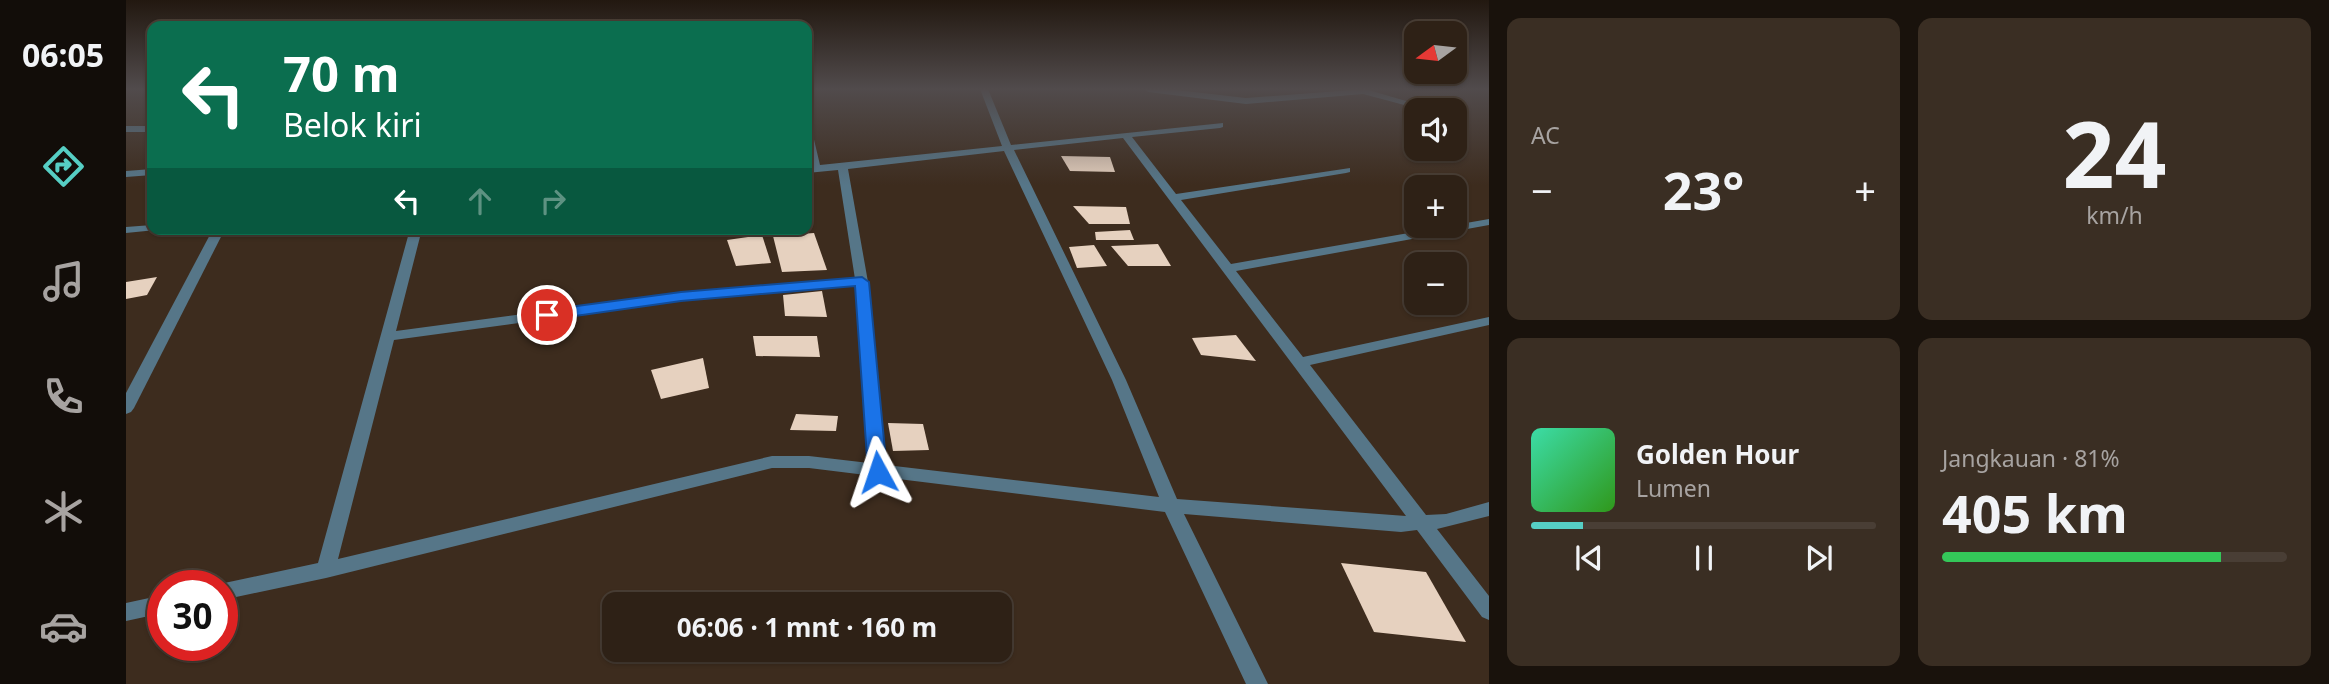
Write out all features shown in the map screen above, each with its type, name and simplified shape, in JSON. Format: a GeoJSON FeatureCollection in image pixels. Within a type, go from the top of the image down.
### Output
{"type":"FeatureCollection","features":[{"type":"Feature","properties":{"kind":"street"},"geometry":{"type":"LineString","coordinates":[[997,121],[1119,380],[1171,506],[1257,684]]}},
{"type":"Feature","properties":{"kind":"street"},"geometry":{"type":"LineString","coordinates":[[812,170],[1220,125]]}},
{"type":"Feature","properties":{"kind":"street"},"geometry":{"type":"LineString","coordinates":[[126,129],[147,129]]}},
{"type":"Feature","properties":{"kind":"street"},"geometry":{"type":"LineString","coordinates":[[1126,136],[1489,611]]}},
{"type":"Feature","properties":{"kind":"street"},"geometry":{"type":"LineString","coordinates":[[843,167],[862,282],[878,472]]}},
{"type":"Feature","properties":{"kind":"street"},"geometry":{"type":"LineString","coordinates":[[1171,198],[1346,170]]}},
{"type":"Feature","properties":{"kind":"street"},"geometry":{"type":"LineString","coordinates":[[126,174],[147,172]]}},
{"type":"Feature","properties":{"kind":"street"},"geometry":{"type":"LineString","coordinates":[[1226,269],[1489,222]]}},
{"type":"Feature","properties":{"kind":"street"},"geometry":{"type":"LineString","coordinates":[[126,230],[147,228]]}},
{"type":"Feature","properties":{"kind":"street"},"geometry":{"type":"LineString","coordinates":[[126,408],[216,235]]}},
{"type":"Feature","properties":{"kind":"street"},"geometry":{"type":"LineString","coordinates":[[326,570],[414,235]]}},
{"type":"Feature","properties":{"kind":"street"},"geometry":{"type":"LineString","coordinates":[[386,337],[681,297],[862,282]]}},
{"type":"Feature","properties":{"kind":"street"},"geometry":{"type":"LineString","coordinates":[[1298,363],[1489,321]]}},
{"type":"Feature","properties":{"kind":"street"},"geometry":{"type":"LineString","coordinates":[[238,589],[326,570],[772,462],[809,462],[1171,506],[1422,524],[1489,509]]}},
{"type":"Feature","properties":{"kind":"street"},"geometry":{"type":"LineString","coordinates":[[126,612],[147,607]]}},
{"type":"Feature","properties":{"kind":"building"},"geometry":{"type":"Polygon","coordinates":[[[1061,156],[1110,157],[1115,172],[1070,171],[1061,156]]]}},
{"type":"Feature","properties":{"kind":"building"},"geometry":{"type":"Polygon","coordinates":[[[1073,206],[1126,207],[1130,224],[1089,224],[1073,206]]]}},
{"type":"Feature","properties":{"kind":"building"},"geometry":{"type":"Polygon","coordinates":[[[1130,230],[1134,240],[1096,240],[1095,232],[1130,230]]]}},
{"type":"Feature","properties":{"kind":"building"},"geometry":{"type":"Polygon","coordinates":[[[812,233],[827,270],[782,272],[773,236],[812,233]]]}},
{"type":"Feature","properties":{"kind":"building"},"geometry":{"type":"Polygon","coordinates":[[[762,235],[771,263],[736,266],[727,240],[762,235]]]}},
{"type":"Feature","properties":{"kind":"building"},"geometry":{"type":"Polygon","coordinates":[[[1158,244],[1171,266],[1128,266],[1111,246],[1158,244]]]}},
{"type":"Feature","properties":{"kind":"building"},"geometry":{"type":"Polygon","coordinates":[[[1094,245],[1107,266],[1077,268],[1069,247],[1094,245]]]}},
{"type":"Feature","properties":{"kind":"building"},"geometry":{"type":"Polygon","coordinates":[[[157,277],[147,295],[126,299],[126,282],[157,277]]]}},
{"type":"Feature","properties":{"kind":"building"},"geometry":{"type":"Polygon","coordinates":[[[822,291],[827,317],[785,316],[783,295],[822,291]]]}},
{"type":"Feature","properties":{"kind":"building"},"geometry":{"type":"Polygon","coordinates":[[[1236,335],[1256,361],[1201,355],[1192,338],[1236,335]]]}},
{"type":"Feature","properties":{"kind":"building"},"geometry":{"type":"Polygon","coordinates":[[[753,336],[817,336],[820,357],[756,356],[753,336]]]}},
{"type":"Feature","properties":{"kind":"building"},"geometry":{"type":"Polygon","coordinates":[[[703,358],[709,388],[661,399],[651,370],[703,358]]]}},
{"type":"Feature","properties":{"kind":"building"},"geometry":{"type":"Polygon","coordinates":[[[796,414],[838,416],[836,431],[790,430],[796,414]]]}},
{"type":"Feature","properties":{"kind":"building"},"geometry":{"type":"Polygon","coordinates":[[[888,423],[923,424],[929,450],[893,451],[888,423]]]}},
{"type":"Feature","properties":{"kind":"building"},"geometry":{"type":"Polygon","coordinates":[[[1341,563],[1426,572],[1466,642],[1374,632],[1341,563]]]}},
{"type":"Feature","properties":{"kind":"route"},"geometry":{"type":"LineString","coordinates":[[547,315],[681,297],[862,282],[878,472]]}}]}
